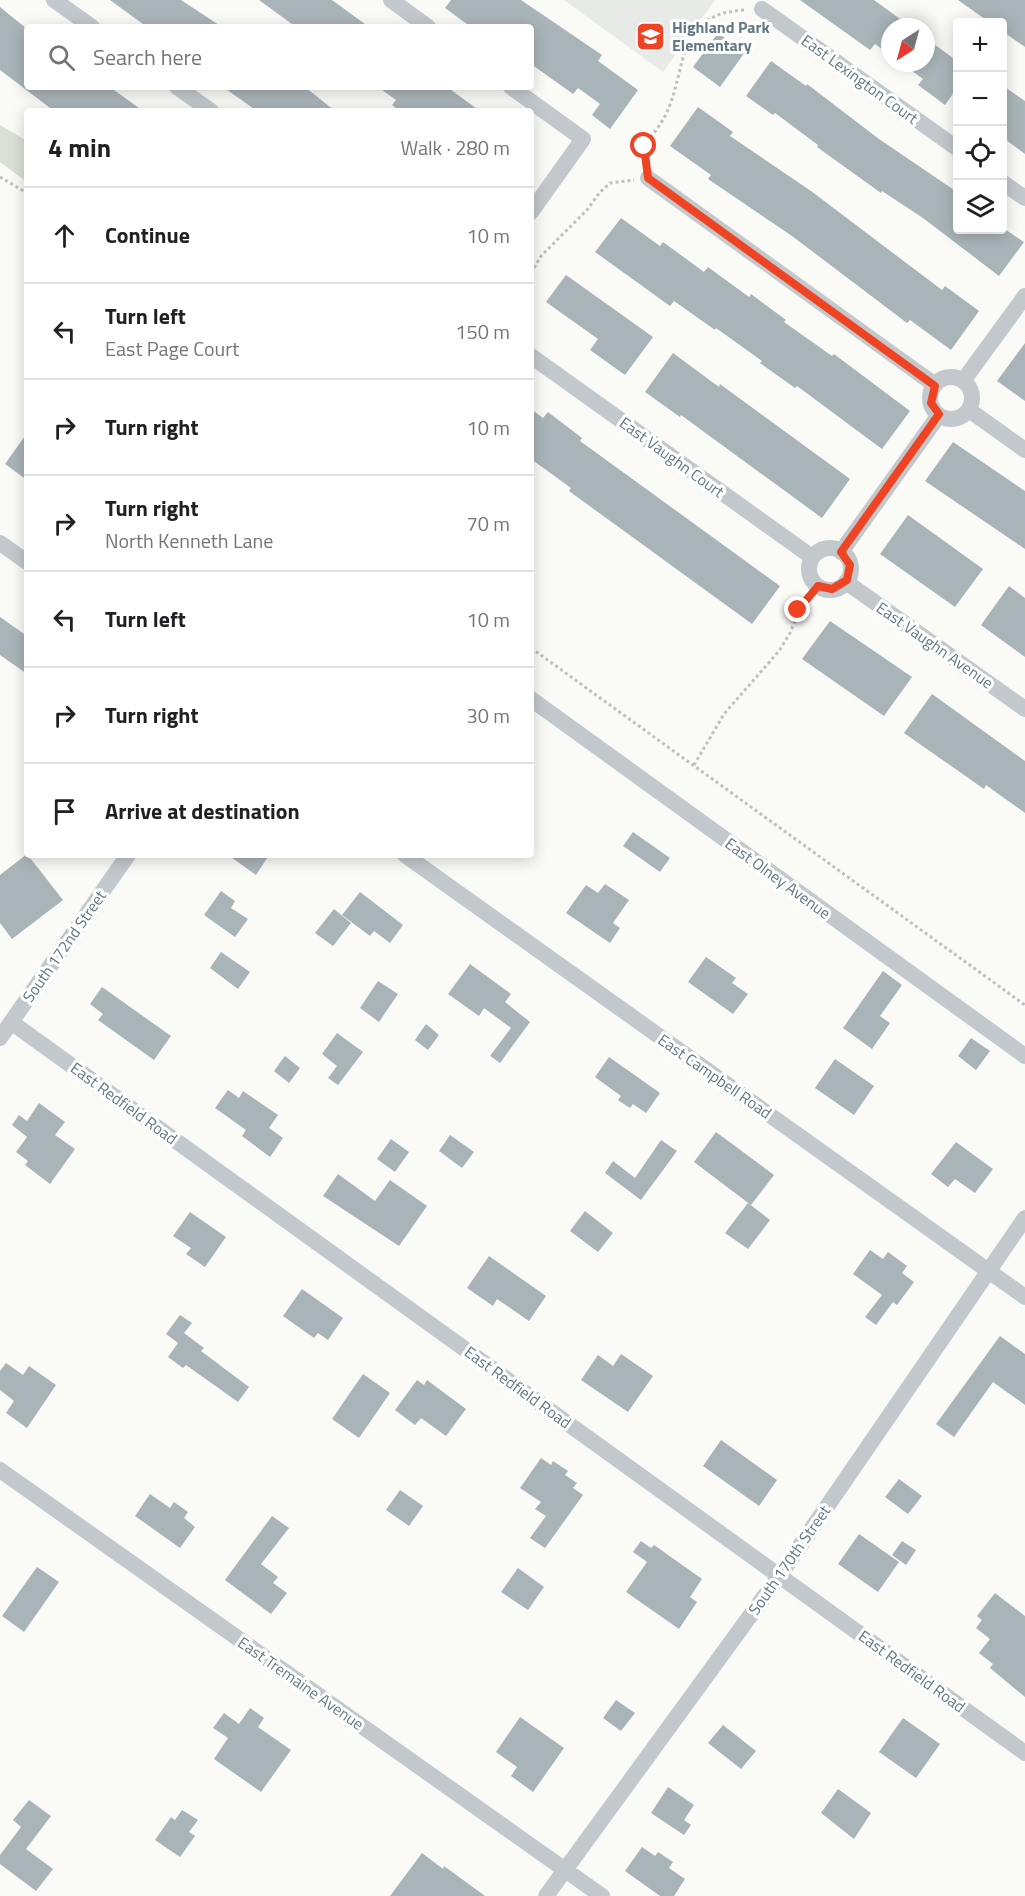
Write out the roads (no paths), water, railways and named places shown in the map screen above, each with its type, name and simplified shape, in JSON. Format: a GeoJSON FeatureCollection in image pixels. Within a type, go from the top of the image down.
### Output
{"type":"FeatureCollection","features":[{"type":"Feature","properties":{"kind":"street"},"geometry":{"type":"LineString","coordinates":[[54,0],[88,24]]}},
{"type":"Feature","properties":{"kind":"street"},"geometry":{"type":"LineString","coordinates":[[391,0],[424,24]]}},
{"type":"Feature","properties":{"kind":"street","name":"East Lexington Court"},"geometry":{"type":"LineString","coordinates":[[762,9],[953,146]]}},
{"type":"Feature","properties":{"kind":"street"},"geometry":{"type":"LineString","coordinates":[[181,90],[207,108]]}},
{"type":"Feature","properties":{"kind":"street"},"geometry":{"type":"LineString","coordinates":[[515,90],[583,139],[534,208]]}},
{"type":"Feature","properties":{"kind":"street"},"geometry":{"type":"LineString","coordinates":[[648,178],[935,386]]}},
{"type":"Feature","properties":{"kind":"street"},"geometry":{"type":"LineString","coordinates":[[1007,185],[1025,198]]}},
{"type":"Feature","properties":{"kind":"street"},"geometry":{"type":"LineString","coordinates":[[963,381],[1025,296]]}},
{"type":"Feature","properties":{"kind":"street","name":"East Vaughn Court"},"geometry":{"type":"LineString","coordinates":[[534,358],[812,557]]}},
{"type":"Feature","properties":{"kind":"street"},"geometry":{"type":"LineString","coordinates":[[948,378],[963,381],[972,394],[969,410],[955,419],[939,414],[931,403],[935,386],[948,378]]}},
{"type":"Feature","properties":{"kind":"street"},"geometry":{"type":"LineString","coordinates":[[969,410],[1025,450]]}},
{"type":"Feature","properties":{"kind":"street"},"geometry":{"type":"LineString","coordinates":[[841,552],[939,414]]}},
{"type":"Feature","properties":{"kind":"street"},"geometry":{"type":"LineString","coordinates":[[0,543],[24,560]]}},
{"type":"Feature","properties":{"kind":"street"},"geometry":{"type":"LineString","coordinates":[[826,548],[841,552],[850,565],[846,582],[832,589],[818,586],[809,573],[812,557],[826,548]]}},
{"type":"Feature","properties":{"kind":"street","name":"East Vaughn Avenue"},"geometry":{"type":"LineString","coordinates":[[846,582],[1025,709]]}},
{"type":"Feature","properties":{"kind":"street","name":"East Olney Avenue"},"geometry":{"type":"LineString","coordinates":[[534,701],[1025,1056]]}},
{"type":"Feature","properties":{"kind":"street","name":"South 172nd Street"},"geometry":{"type":"LineString","coordinates":[[0,1038],[126,858]]}},
{"type":"Feature","properties":{"kind":"street","name":"East Campbell Road"},"geometry":{"type":"LineString","coordinates":[[409,858],[1025,1297]]}},
{"type":"Feature","properties":{"kind":"street","name":"East Redfield Road"},"geometry":{"type":"LineString","coordinates":[[11,1022],[1025,1753]]}},
{"type":"Feature","properties":{"kind":"street","name":"South 170th Street"},"geometry":{"type":"LineString","coordinates":[[546,1896],[780,1575],[1025,1218]]}},
{"type":"Feature","properties":{"kind":"street","name":"East Tremaine Avenue"},"geometry":{"type":"LineString","coordinates":[[0,1470],[602,1896]]}},
{"type":"Feature","properties":{"kind":"place","name":"Highland Park Elementary"},"geometry":{"type":"Point","coordinates":[651,36]}}]}
